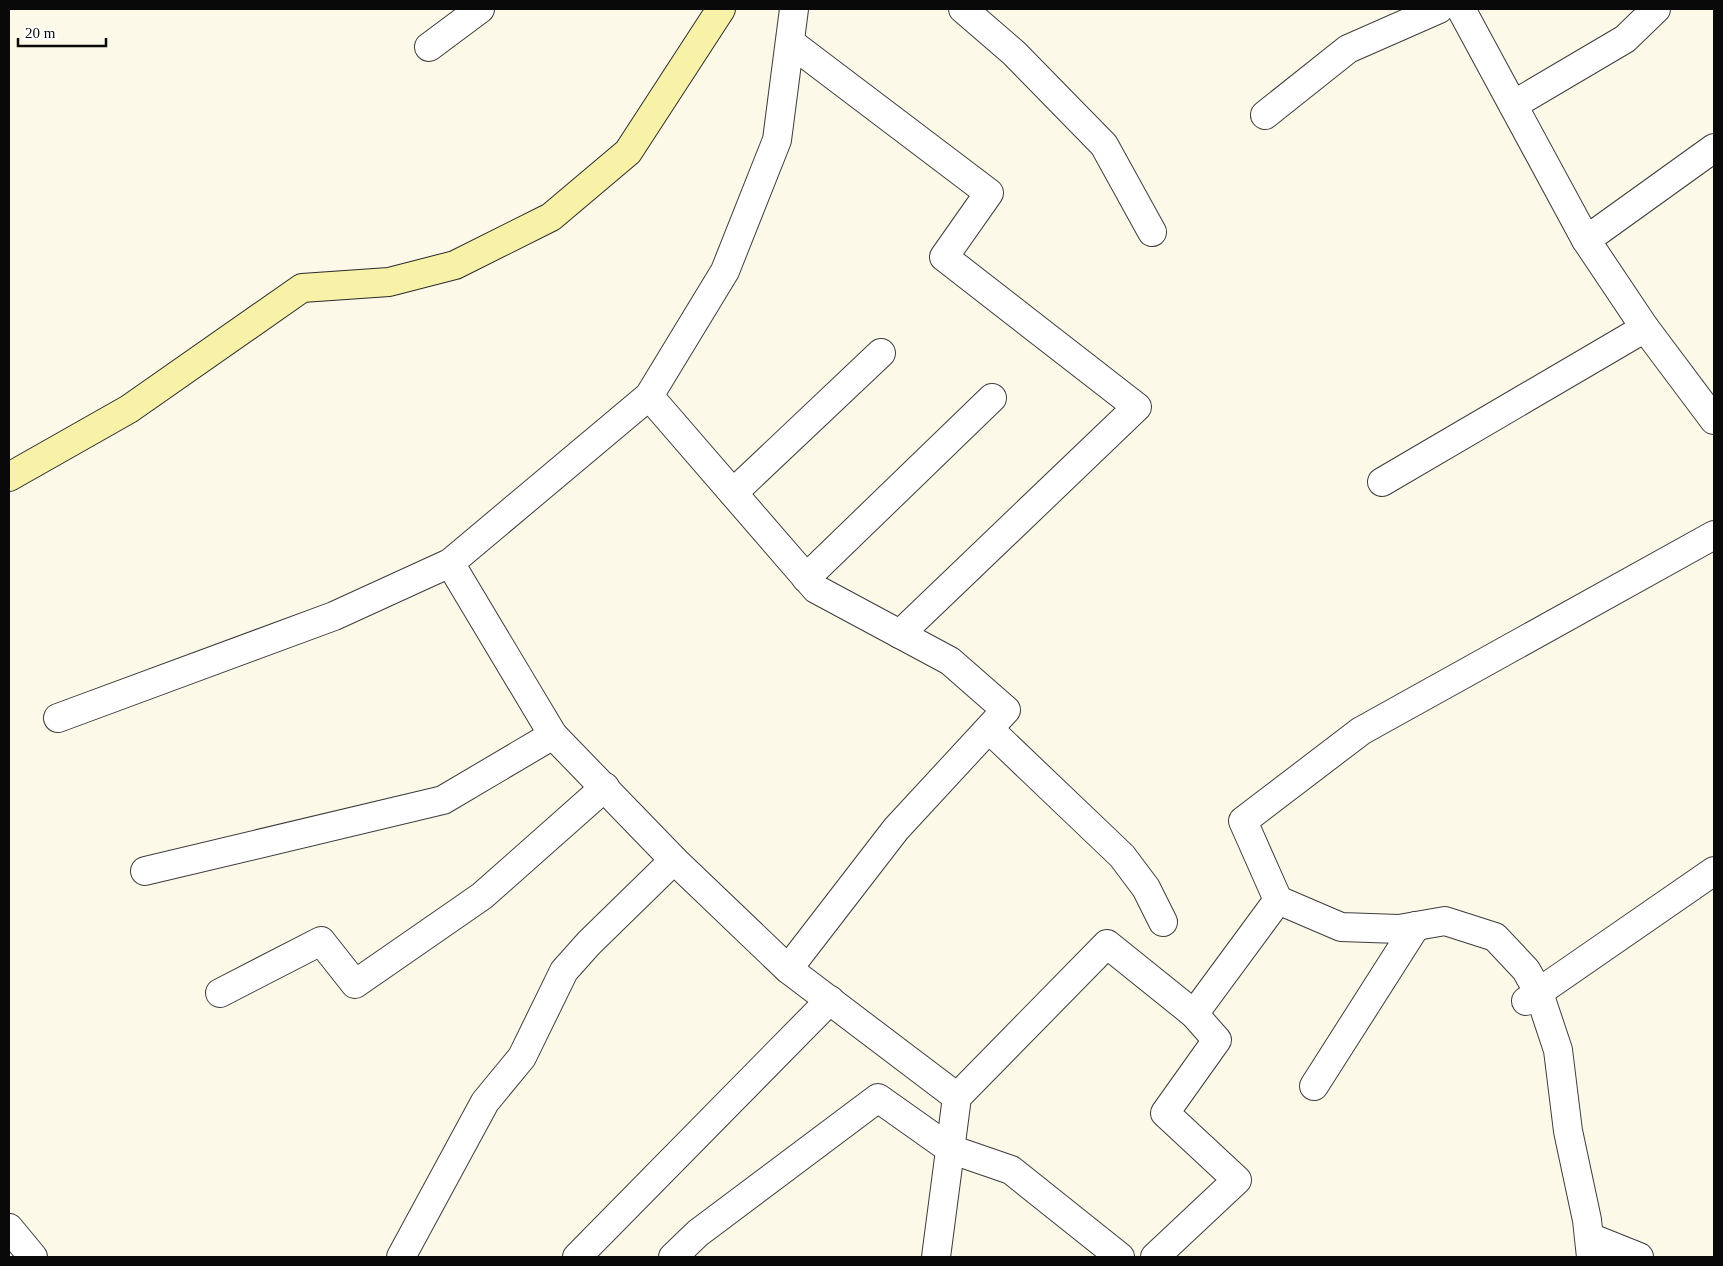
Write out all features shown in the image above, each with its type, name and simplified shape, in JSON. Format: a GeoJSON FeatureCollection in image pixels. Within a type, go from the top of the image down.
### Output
{"type":"FeatureCollection","features":[{"type":"Feature","properties":{"kind":"main road"},"geometry":{"type":"LineString","coordinates":[[9,477],[129,409],[302,288],[389,282],[455,265],[551,217],[628,152],[721,9]]}},
{"type":"Feature","properties":{"kind":"street"},"geometry":{"type":"LineString","coordinates":[[429,47],[480,9]]}},
{"type":"Feature","properties":{"kind":"street"},"geometry":{"type":"LineString","coordinates":[[58,718],[334,616],[450,563],[649,396],[725,271],[776,140],[794,9]]}},
{"type":"Feature","properties":{"kind":"street"},"geometry":{"type":"LineString","coordinates":[[963,9],[1014,53],[1104,145],[1152,232]]}},
{"type":"Feature","properties":{"kind":"street"},"geometry":{"type":"LineString","coordinates":[[1265,115],[1348,49],[1439,9]]}},
{"type":"Feature","properties":{"kind":"street"},"geometry":{"type":"LineString","coordinates":[[1461,9],[1586,240],[1645,328],[1714,420]]}},
{"type":"Feature","properties":{"kind":"street"},"geometry":{"type":"LineString","coordinates":[[1513,105],[1625,39],[1656,9]]}},
{"type":"Feature","properties":{"kind":"street"},"geometry":{"type":"LineString","coordinates":[[790,43],[988,193],[944,257],[1137,408],[900,634]]}},
{"type":"Feature","properties":{"kind":"street"},"geometry":{"type":"LineString","coordinates":[[1586,240],[1714,148]]}},
{"type":"Feature","properties":{"kind":"street"},"geometry":{"type":"LineString","coordinates":[[1382,482],[1645,328]]}},
{"type":"Feature","properties":{"kind":"street"},"geometry":{"type":"LineString","coordinates":[[733,493],[881,353]]}},
{"type":"Feature","properties":{"kind":"street"},"geometry":{"type":"LineString","coordinates":[[649,396],[816,589],[950,661],[1006,710],[896,829],[788,969]]}},
{"type":"Feature","properties":{"kind":"street"},"geometry":{"type":"LineString","coordinates":[[806,578],[992,398]]}},
{"type":"Feature","properties":{"kind":"street"},"geometry":{"type":"LineString","coordinates":[[1639,1257],[1590,1247],[1588,1220],[1568,1131],[1558,1050],[1533,997],[1526,970],[1496,937],[1445,921],[1399,929],[1341,927],[1278,900],[1243,821],[1361,731],[1714,535]]}},
{"type":"Feature","properties":{"kind":"street"},"geometry":{"type":"LineString","coordinates":[[450,563],[553,735],[674,860],[788,969],[957,1097]]}},
{"type":"Feature","properties":{"kind":"street"},"geometry":{"type":"LineString","coordinates":[[989,729],[1122,856],[1146,888],[1163,922]]}},
{"type":"Feature","properties":{"kind":"street"},"geometry":{"type":"LineString","coordinates":[[145,871],[444,800],[553,735]]}},
{"type":"Feature","properties":{"kind":"street"},"geometry":{"type":"LineString","coordinates":[[220,993],[321,941],[355,984],[482,896],[605,787]]}},
{"type":"Feature","properties":{"kind":"street"},"geometry":{"type":"LineString","coordinates":[[401,1257],[485,1102],[522,1057],[564,971],[589,943],[674,860]]}},
{"type":"Feature","properties":{"kind":"street"},"geometry":{"type":"LineString","coordinates":[[1533,997],[1714,871]]}},
{"type":"Feature","properties":{"kind":"street"},"geometry":{"type":"LineString","coordinates":[[1194,1014],[1278,900]]}},
{"type":"Feature","properties":{"kind":"street"},"geometry":{"type":"LineString","coordinates":[[1314,1086],[1416,926]]}},
{"type":"Feature","properties":{"kind":"street"},"geometry":{"type":"LineString","coordinates":[[936,1257],[957,1097],[1107,944],[1194,1014],[1217,1040],[1165,1113],[1237,1180],[1154,1257]]}},
{"type":"Feature","properties":{"kind":"street"},"geometry":{"type":"LineString","coordinates":[[576,1257],[830,1000]]}},
{"type":"Feature","properties":{"kind":"street"},"geometry":{"type":"LineString","coordinates":[[673,1257],[698,1233],[878,1098],[950,1149],[1011,1170],[1120,1257]]}},
{"type":"Feature","properties":{"kind":"street"},"geometry":{"type":"LineString","coordinates":[[9,1228],[33,1257]]}}]}
